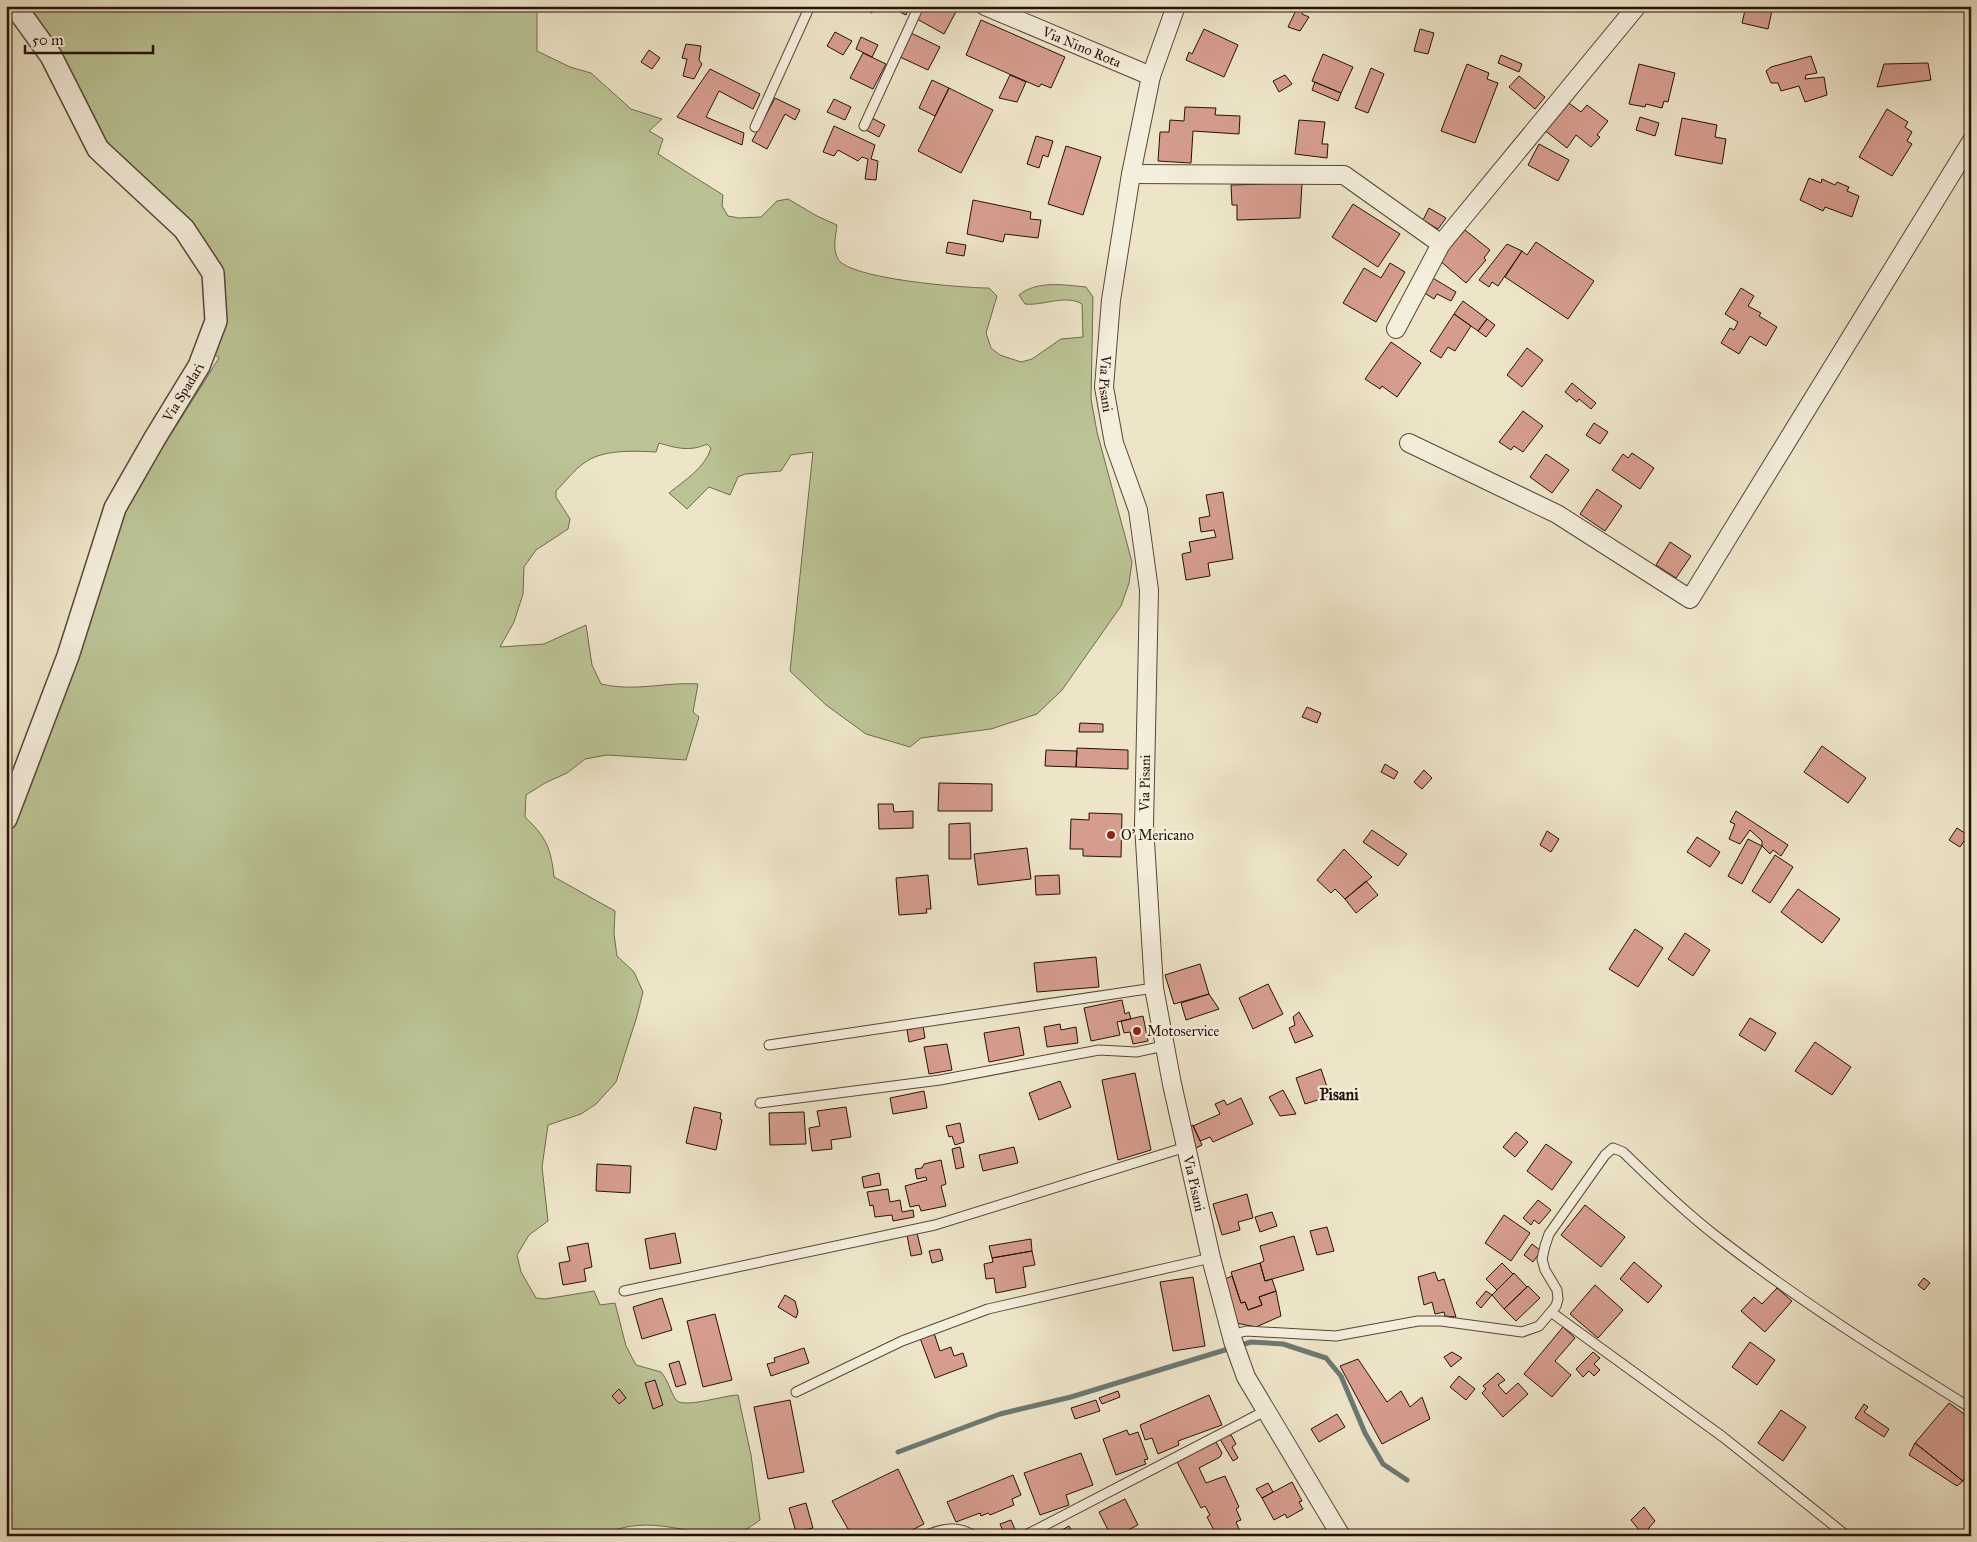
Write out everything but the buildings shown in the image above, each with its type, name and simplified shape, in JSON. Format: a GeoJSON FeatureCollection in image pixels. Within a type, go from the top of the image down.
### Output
{"type":"FeatureCollection","features":[{"type":"Feature","properties":{"kind":"street","name":"Via Spadari"},"geometry":{"type":"LineString","coordinates":[[6,819],[68,656],[116,508],[198,366],[216,321],[213,273],[184,229],[98,149],[51,56],[15,6]]}},
{"type":"Feature","properties":{"kind":"street","name":"Via Nino Rota"},"geometry":{"type":"LineString","coordinates":[[985,6],[1151,76]]}},
{"type":"Feature","properties":{"kind":"street","name":"Via Pisani"},"geometry":{"type":"LineString","coordinates":[[1176,6],[1151,76],[1131,174],[1111,300],[1104,387],[1114,443],[1138,510],[1149,590],[1144,825],[1154,988],[1164,1046],[1186,1148],[1211,1258],[1232,1338],[1246,1377],[1268,1410],[1341,1536]]}},
{"type":"Feature","properties":{"kind":"street"},"geometry":{"type":"LineString","coordinates":[[1396,329],[1441,244],[1637,6]]}},
{"type":"Feature","properties":{"kind":"street"},"geometry":{"type":"LineString","coordinates":[[1409,443],[1557,514],[1690,599],[1971,142]]}},
{"type":"Feature","properties":{"kind":"street"},"geometry":{"type":"LineString","coordinates":[[1131,174],[1344,175],[1441,244]]}},
{"type":"Feature","properties":{"kind":"lane"},"geometry":{"type":"LineString","coordinates":[[755,127],[810,6]]}},
{"type":"Feature","properties":{"kind":"lane"},"geometry":{"type":"LineString","coordinates":[[864,126],[918,6]]}},
{"type":"Feature","properties":{"kind":"lane"},"geometry":{"type":"LineString","coordinates":[[769,1044],[1154,988]]}},
{"type":"Feature","properties":{"kind":"lane"},"geometry":{"type":"LineString","coordinates":[[760,1103],[940,1080],[1099,1050],[1136,1052],[1164,1046]]}},
{"type":"Feature","properties":{"kind":"lane"},"geometry":{"type":"LineString","coordinates":[[624,1291],[935,1225],[1186,1148]]}},
{"type":"Feature","properties":{"kind":"lane"},"geometry":{"type":"LineString","coordinates":[[1232,1338],[1246,1331],[1336,1336],[1418,1321],[1441,1321],[1522,1332],[1539,1326],[1551,1312],[1558,1299],[1553,1282],[1545,1270],[1542,1259],[1547,1240],[1600,1163],[1613,1148],[1623,1152],[1683,1209],[1725,1243],[1898,1363],[1971,1408]]}},
{"type":"Feature","properties":{"kind":"lane"},"geometry":{"type":"LineString","coordinates":[[796,1392],[902,1342],[988,1309],[1211,1258]]}},
{"type":"Feature","properties":{"kind":"lane"},"geometry":{"type":"LineString","coordinates":[[1551,1312],[1716,1432],[1847,1536]]}},
{"type":"Feature","properties":{"kind":"lane"},"geometry":{"type":"LineString","coordinates":[[1024,1536],[1268,1410]]}},
{"type":"Feature","properties":{"kind":"lane"},"geometry":{"type":"LineString","coordinates":[[925,1536],[947,1528],[961,1529],[974,1536]]}},
{"type":"Feature","properties":{"kind":"green space"},"geometry":{"type":"Polygon","coordinates":[[[25,6],[528,6],[537,9],[537,51],[570,67],[591,73],[631,109],[662,119],[649,131],[663,139],[658,154],[723,195],[722,206],[728,216],[739,218],[761,217],[777,201],[788,199],[837,225],[835,251],[838,259],[847,266],[863,272],[908,281],[989,288],[997,296],[986,333],[991,348],[1000,355],[1021,362],[1032,359],[1061,339],[1083,337],[1082,304],[1076,301],[1062,300],[1025,304],[1019,295],[1034,287],[1060,285],[1086,287],[1093,297],[1091,399],[1097,432],[1132,562],[1129,583],[1121,606],[1062,690],[1037,714],[991,729],[921,738],[910,747],[866,734],[826,705],[790,671],[813,452],[791,455],[781,471],[745,474],[738,477],[730,495],[709,487],[687,509],[669,493],[694,473],[704,462],[711,448],[707,444],[689,449],[659,443],[656,452],[628,451],[609,453],[592,458],[573,473],[556,491],[556,497],[570,519],[568,529],[536,550],[524,567],[523,594],[514,622],[500,647],[544,644],[586,625],[592,665],[601,684],[638,687],[698,684],[693,712],[699,717],[686,760],[607,755],[585,759],[567,773],[545,783],[526,795],[525,817],[543,837],[551,858],[554,877],[615,911],[614,934],[617,956],[634,972],[643,992],[616,1082],[596,1104],[581,1114],[548,1125],[542,1167],[548,1221],[529,1235],[517,1255],[521,1272],[536,1298],[545,1299],[594,1291],[600,1305],[615,1303],[626,1346],[636,1365],[661,1372],[676,1400],[687,1403],[738,1395],[751,1455],[760,1520],[746,1529],[723,1533],[706,1533],[655,1525],[638,1525],[620,1528],[601,1536],[6,1536],[6,842],[42,749],[118,518],[219,358],[212,352],[224,287],[99,134],[25,6]]]}},
{"type":"Feature","properties":{"kind":"waterway"},"geometry":{"type":"LineString","coordinates":[[898,1452],[1000,1414],[1071,1397],[1251,1342],[1283,1344],[1326,1358],[1341,1376],[1365,1433],[1383,1464],[1407,1480]]}},
{"type":"Feature","properties":{"kind":"place","name":"O' Mericano"},"geometry":{"type":"Point","coordinates":[1111,835]}},
{"type":"Feature","properties":{"kind":"place","name":"Motoservice"},"geometry":{"type":"Point","coordinates":[1137,1031]}},
{"type":"Feature","properties":{"kind":"district","name":"Pisani"},"geometry":{"type":"Point","coordinates":[1339,1094]}}]}
